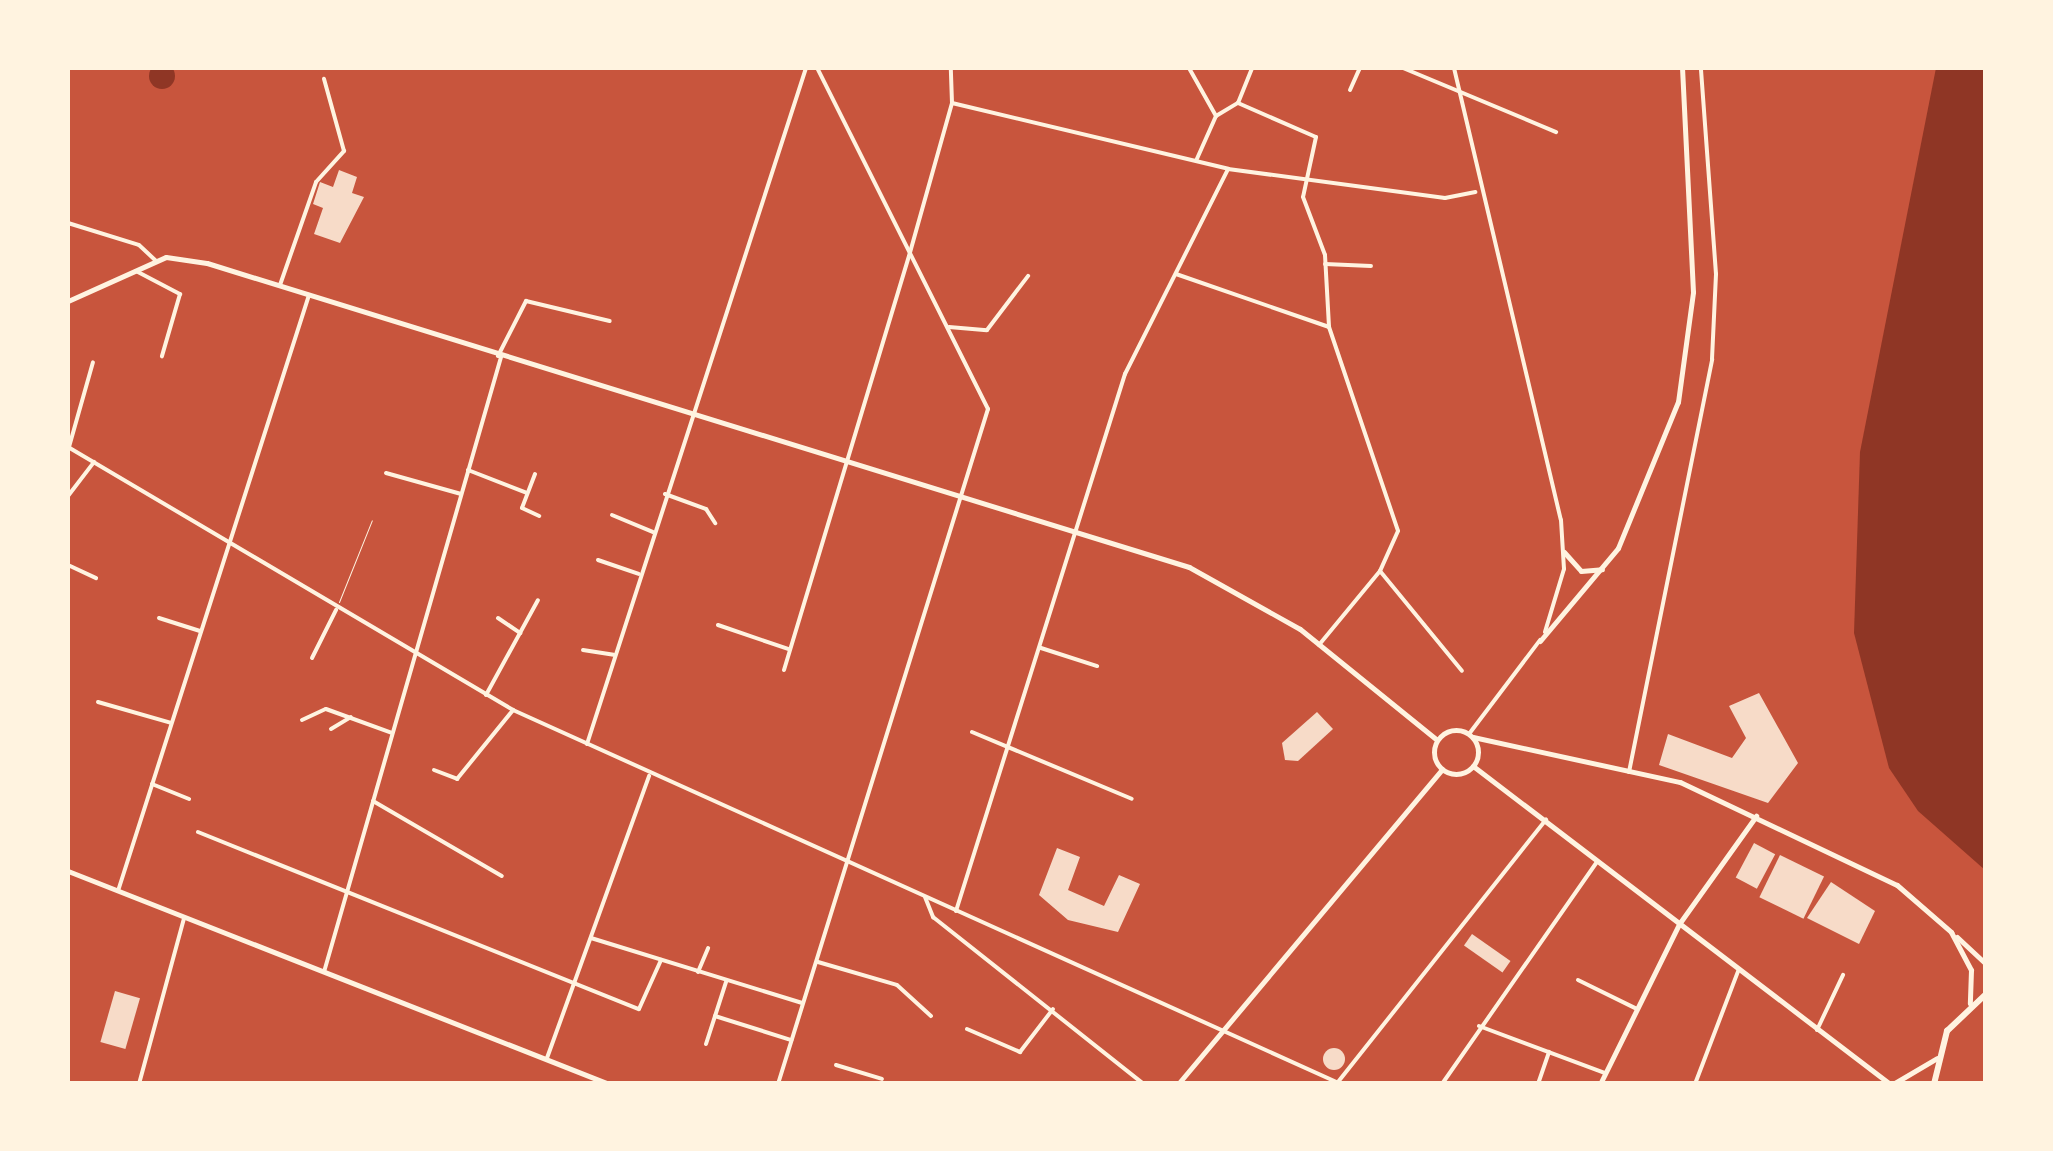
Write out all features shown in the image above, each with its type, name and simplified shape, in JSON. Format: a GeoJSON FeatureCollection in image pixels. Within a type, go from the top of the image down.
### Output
{"type":"FeatureCollection","features":[{"type":"Feature","properties":{"kind":"main road"},"geometry":{"type":"LineString","coordinates":[[1934,1084],[1938,1058],[1970,1003],[1986,994]]}},
{"type":"Feature","properties":{"kind":"street"},"geometry":{"type":"LineString","coordinates":[[587,744],[689,415],[806,68]]}},
{"type":"Feature","properties":{"kind":"street"},"geometry":{"type":"LineString","coordinates":[[778,1084],[850,862],[988,398],[910,256],[818,68]]}},
{"type":"Feature","properties":{"kind":"street"},"geometry":{"type":"LineString","coordinates":[[784,670],[840,461],[910,256],[952,103],[951,68]]}},
{"type":"Feature","properties":{"kind":"street"},"geometry":{"type":"LineString","coordinates":[[1189,68],[1216,116]]}},
{"type":"Feature","properties":{"kind":"street"},"geometry":{"type":"LineString","coordinates":[[1196,161],[1216,116],[1238,103],[1252,68]]}},
{"type":"Feature","properties":{"kind":"street"},"geometry":{"type":"LineString","coordinates":[[1350,90],[1360,68]]}},
{"type":"Feature","properties":{"kind":"street"},"geometry":{"type":"LineString","coordinates":[[1403,68],[1556,132]]}},
{"type":"Feature","properties":{"kind":"street"},"geometry":{"type":"LineString","coordinates":[[1454,68],[1564,552],[1557,605],[1540,642]]}},
{"type":"Feature","properties":{"kind":"street"},"geometry":{"type":"LineString","coordinates":[[1473,766],[1471,735],[1540,642],[1605,568],[1662,452],[1685,368],[1694,229],[1682,68]]}},
{"type":"Feature","properties":{"kind":"street"},"geometry":{"type":"LineString","coordinates":[[1629,772],[1712,359],[1716,274],[1700,68]]}},
{"type":"Feature","properties":{"kind":"street"},"geometry":{"type":"LineString","coordinates":[[280,285],[316,182],[344,150],[324,79]]}},
{"type":"Feature","properties":{"kind":"street"},"geometry":{"type":"LineString","coordinates":[[952,103],[1228,169],[1445,198],[1475,192]]}},
{"type":"Feature","properties":{"kind":"street"},"geometry":{"type":"LineString","coordinates":[[1238,103],[1316,136],[1303,178],[1325,264],[1329,327],[1398,531],[1380,571],[1319,645]]}},
{"type":"Feature","properties":{"kind":"street"},"geometry":{"type":"LineString","coordinates":[[956,911],[1126,374],[1228,169]]}},
{"type":"Feature","properties":{"kind":"street"},"geometry":{"type":"LineString","coordinates":[[68,224],[140,246],[156,262]]}},
{"type":"Feature","properties":{"kind":"street"},"geometry":{"type":"LineString","coordinates":[[68,301],[156,262],[188,259],[1189,567],[1319,645],[1437,740],[1442,768]]}},
{"type":"Feature","properties":{"kind":"street"},"geometry":{"type":"LineString","coordinates":[[1325,264],[1372,266]]}},
{"type":"Feature","properties":{"kind":"street"},"geometry":{"type":"LineString","coordinates":[[136,270],[180,294],[162,356]]}},
{"type":"Feature","properties":{"kind":"street"},"geometry":{"type":"LineString","coordinates":[[1176,274],[1329,327]]}},
{"type":"Feature","properties":{"kind":"street"},"geometry":{"type":"LineString","coordinates":[[948,328],[987,330],[1028,276]]}},
{"type":"Feature","properties":{"kind":"street"},"geometry":{"type":"LineString","coordinates":[[118,891],[309,294]]}},
{"type":"Feature","properties":{"kind":"street"},"geometry":{"type":"LineString","coordinates":[[324,972],[499,357],[526,300],[610,321]]}},
{"type":"Feature","properties":{"kind":"street"},"geometry":{"type":"LineString","coordinates":[[93,362],[68,447],[414,656],[513,710],[650,774],[1339,1083],[1546,820]]}},
{"type":"Feature","properties":{"kind":"street"},"geometry":{"type":"LineString","coordinates":[[68,496],[94,462]]}},
{"type":"Feature","properties":{"kind":"street"},"geometry":{"type":"LineString","coordinates":[[468,470],[527,493]]}},
{"type":"Feature","properties":{"kind":"street"},"geometry":{"type":"LineString","coordinates":[[386,474],[461,494]]}},
{"type":"Feature","properties":{"kind":"street"},"geometry":{"type":"LineString","coordinates":[[535,474],[522,508],[539,516]]}},
{"type":"Feature","properties":{"kind":"street"},"geometry":{"type":"LineString","coordinates":[[664,494],[706,509],[714,523]]}},
{"type":"Feature","properties":{"kind":"street"},"geometry":{"type":"LineString","coordinates":[[612,516],[653,532]]}},
{"type":"Feature","properties":{"kind":"street"},"geometry":{"type":"LineString","coordinates":[[1564,552],[1582,572],[1605,568]]}},
{"type":"Feature","properties":{"kind":"street"},"geometry":{"type":"LineString","coordinates":[[598,560],[640,574]]}},
{"type":"Feature","properties":{"kind":"street"},"geometry":{"type":"LineString","coordinates":[[68,565],[96,578]]}},
{"type":"Feature","properties":{"kind":"street"},"geometry":{"type":"LineString","coordinates":[[1380,571],[1462,671]]}},
{"type":"Feature","properties":{"kind":"street"},"geometry":{"type":"LineString","coordinates":[[486,695],[538,600]]}},
{"type":"Feature","properties":{"kind":"street"},"geometry":{"type":"LineString","coordinates":[[312,658],[336,610]]}},
{"type":"Feature","properties":{"kind":"street"},"geometry":{"type":"LineString","coordinates":[[159,618],[200,631]]}},
{"type":"Feature","properties":{"kind":"street"},"geometry":{"type":"LineString","coordinates":[[498,618],[520,633]]}},
{"type":"Feature","properties":{"kind":"street"},"geometry":{"type":"LineString","coordinates":[[718,625],[788,649]]}},
{"type":"Feature","properties":{"kind":"street"},"geometry":{"type":"LineString","coordinates":[[1041,648],[1098,666]]}},
{"type":"Feature","properties":{"kind":"street"},"geometry":{"type":"LineString","coordinates":[[583,650],[614,655]]}},
{"type":"Feature","properties":{"kind":"street"},"geometry":{"type":"LineString","coordinates":[[98,702],[171,723]]}},
{"type":"Feature","properties":{"kind":"street"},"geometry":{"type":"LineString","coordinates":[[302,720],[326,709],[392,733]]}},
{"type":"Feature","properties":{"kind":"street"},"geometry":{"type":"LineString","coordinates":[[434,770],[457,779],[513,710]]}},
{"type":"Feature","properties":{"kind":"street"},"geometry":{"type":"LineString","coordinates":[[331,729],[351,717]]}},
{"type":"Feature","properties":{"kind":"street"},"geometry":{"type":"LineString","coordinates":[[1437,740],[1449,730],[1680,782],[1908,891],[1986,964]]}},
{"type":"Feature","properties":{"kind":"street"},"geometry":{"type":"LineString","coordinates":[[972,732],[1132,799]]}},
{"type":"Feature","properties":{"kind":"street"},"geometry":{"type":"LineString","coordinates":[[1178,1084],[1442,768],[1473,766],[1891,1084],[1938,1058]]}},
{"type":"Feature","properties":{"kind":"street"},"geometry":{"type":"LineString","coordinates":[[547,1058],[650,774]]}},
{"type":"Feature","properties":{"kind":"street"},"geometry":{"type":"LineString","coordinates":[[152,784],[189,799]]}},
{"type":"Feature","properties":{"kind":"street"},"geometry":{"type":"LineString","coordinates":[[373,801],[502,876]]}},
{"type":"Feature","properties":{"kind":"street"},"geometry":{"type":"LineString","coordinates":[[1600,1084],[1678,924],[1756,816]]}},
{"type":"Feature","properties":{"kind":"street"},"geometry":{"type":"LineString","coordinates":[[198,832],[574,986],[642,1009],[661,960]]}},
{"type":"Feature","properties":{"kind":"street"},"geometry":{"type":"LineString","coordinates":[[1442,1084],[1597,862]]}},
{"type":"Feature","properties":{"kind":"street"},"geometry":{"type":"LineString","coordinates":[[68,871],[610,1084]]}},
{"type":"Feature","properties":{"kind":"street"},"geometry":{"type":"LineString","coordinates":[[926,897],[932,917],[1144,1084]]}},
{"type":"Feature","properties":{"kind":"street"},"geometry":{"type":"LineString","coordinates":[[139,1084],[184,918]]}},
{"type":"Feature","properties":{"kind":"street"},"geometry":{"type":"LineString","coordinates":[[1951,932],[1971,970],[1970,1003]]}},
{"type":"Feature","properties":{"kind":"street"},"geometry":{"type":"LineString","coordinates":[[591,938],[802,1003]]}},
{"type":"Feature","properties":{"kind":"street"},"geometry":{"type":"LineString","coordinates":[[698,972],[708,948]]}},
{"type":"Feature","properties":{"kind":"street"},"geometry":{"type":"LineString","coordinates":[[816,962],[897,985],[931,1016]]}},
{"type":"Feature","properties":{"kind":"street"},"geometry":{"type":"LineString","coordinates":[[1695,1084],[1739,970]]}},
{"type":"Feature","properties":{"kind":"street"},"geometry":{"type":"LineString","coordinates":[[1817,1030],[1843,976]]}},
{"type":"Feature","properties":{"kind":"street"},"geometry":{"type":"LineString","coordinates":[[1578,980],[1637,1009]]}},
{"type":"Feature","properties":{"kind":"street"},"geometry":{"type":"LineString","coordinates":[[706,1044],[726,981]]}},
{"type":"Feature","properties":{"kind":"street"},"geometry":{"type":"LineString","coordinates":[[967,1028],[1020,1052],[1053,1010]]}},
{"type":"Feature","properties":{"kind":"street"},"geometry":{"type":"LineString","coordinates":[[715,1016],[791,1040]]}},
{"type":"Feature","properties":{"kind":"street"},"geometry":{"type":"LineString","coordinates":[[1480,1026],[1606,1073]]}},
{"type":"Feature","properties":{"kind":"street"},"geometry":{"type":"LineString","coordinates":[[1538,1084],[1548,1052]]}},
{"type":"Feature","properties":{"kind":"street"},"geometry":{"type":"LineString","coordinates":[[836,1066],[864,1081],[882,1079]]}},
{"type":"Feature","properties":{"kind":"lane"},"geometry":{"type":"LineString","coordinates":[[336,610],[372,520]]}},
{"type":"Feature","properties":{"kind":"shaded area"},"geometry":{"type":"Polygon","coordinates":[[[162,63],[171,67],[175,76],[171,85],[162,89],[153,85],[149,76],[153,67],[162,63]]]}},
{"type":"Feature","properties":{"kind":"shaded area"},"geometry":{"type":"Polygon","coordinates":[[[1936,68],[1985,68],[1985,870],[1918,811],[1889,768],[1854,633],[1860,452],[1936,68]]]}},
{"type":"Feature","properties":{"kind":"building"},"geometry":{"type":"Polygon","coordinates":[[[339,170],[357,177],[352,193],[364,197],[340,243],[314,234],[323,208],[313,204],[320,182],[333,187],[339,170]]]}},
{"type":"Feature","properties":{"kind":"building"},"geometry":{"type":"Polygon","coordinates":[[[1759,693],[1798,763],[1768,803],[1659,765],[1668,734],[1732,758],[1746,738],[1729,706],[1759,693]]]}},
{"type":"Feature","properties":{"kind":"building"},"geometry":{"type":"Polygon","coordinates":[[[1317,712],[1333,729],[1298,761],[1285,760],[1282,743],[1317,712]]]}},
{"type":"Feature","properties":{"kind":"building"},"geometry":{"type":"Polygon","coordinates":[[[1754,843],[1775,854],[1757,889],[1736,877],[1754,843]]]}},
{"type":"Feature","properties":{"kind":"building"},"geometry":{"type":"Polygon","coordinates":[[[1057,848],[1080,857],[1068,890],[1104,906],[1119,875],[1140,884],[1118,932],[1068,920],[1039,895],[1057,848]]]}},
{"type":"Feature","properties":{"kind":"building"},"geometry":{"type":"Polygon","coordinates":[[[1780,855],[1824,876],[1803,919],[1759,897],[1780,855]]]}},
{"type":"Feature","properties":{"kind":"building"},"geometry":{"type":"Polygon","coordinates":[[[1831,882],[1875,911],[1859,944],[1807,918],[1831,882]]]}},
{"type":"Feature","properties":{"kind":"building"},"geometry":{"type":"Polygon","coordinates":[[[1472,934],[1511,961],[1502,972],[1464,945],[1472,934]]]}},
{"type":"Feature","properties":{"kind":"building"},"geometry":{"type":"Polygon","coordinates":[[[115,991],[140,998],[125,1049],[100,1042],[115,991]]]}},
{"type":"Feature","properties":{"kind":"building"},"geometry":{"type":"Polygon","coordinates":[[[1334,1048],[1342,1051],[1342,1067],[1334,1070],[1326,1067],[1323,1059],[1326,1051],[1334,1048]]]}}]}
